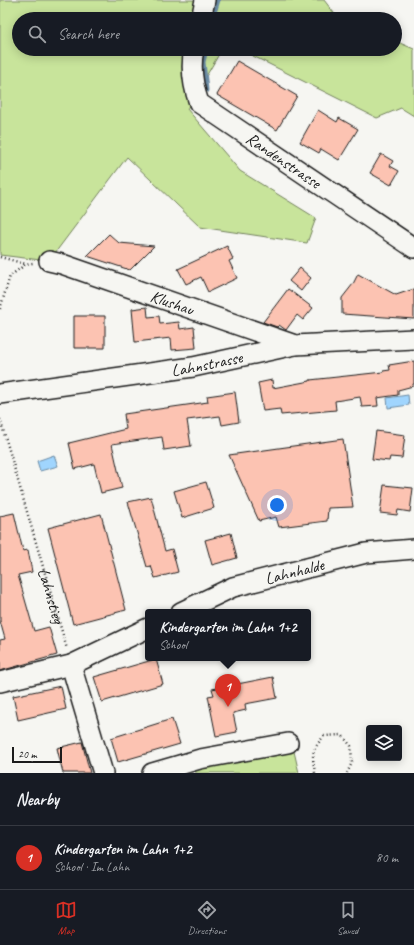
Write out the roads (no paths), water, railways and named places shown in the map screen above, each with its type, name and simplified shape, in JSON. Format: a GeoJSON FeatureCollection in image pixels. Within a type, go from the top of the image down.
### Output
{"type":"FeatureCollection","features":[{"type":"Feature","properties":{"kind":"street"},"geometry":{"type":"LineString","coordinates":[[202,12],[205,0]]}},
{"type":"Feature","properties":{"kind":"street","name":"Randenstrasse"},"geometry":{"type":"LineString","coordinates":[[193,56],[194,90],[199,103],[414,248]]}},
{"type":"Feature","properties":{"kind":"street","name":"Klushau"},"geometry":{"type":"LineString","coordinates":[[49,261],[62,264],[296,345]]}},
{"type":"Feature","properties":{"kind":"street","name":"Lahnstrasse"},"geometry":{"type":"LineString","coordinates":[[0,394],[194,367],[296,345],[414,339]]}},
{"type":"Feature","properties":{"kind":"street","name":"Lahnhalde"},"geometry":{"type":"LineString","coordinates":[[187,609],[232,587],[366,553],[414,549]]}},
{"type":"Feature","properties":{"kind":"street"},"geometry":{"type":"LineString","coordinates":[[0,682],[71,665],[145,629]]}},
{"type":"Feature","properties":{"kind":"street"},"geometry":{"type":"LineString","coordinates":[[71,665],[103,773]]}},
{"type":"Feature","properties":{"kind":"street"},"geometry":{"type":"LineString","coordinates":[[152,773],[200,759],[288,743]]}},
{"type":"Feature","properties":{"kind":"water"},"geometry":{"type":"Polygon","coordinates":[[[408,395],[409,405],[388,408],[387,398],[408,395]]]}},
{"type":"Feature","properties":{"kind":"water"},"geometry":{"type":"Polygon","coordinates":[[[54,455],[58,466],[40,471],[37,461],[54,455]]]}},
{"type":"Feature","properties":{"kind":"waterway"},"geometry":{"type":"LineString","coordinates":[[214,12],[218,0]]}},
{"type":"Feature","properties":{"kind":"waterway"},"geometry":{"type":"LineString","coordinates":[[204,56],[203,62],[206,90]]}},
{"type":"Feature","properties":{"kind":"place","name":"Kindergarten im Lahn 1+2"},"geometry":{"type":"Point","coordinates":[228,707]}}]}
